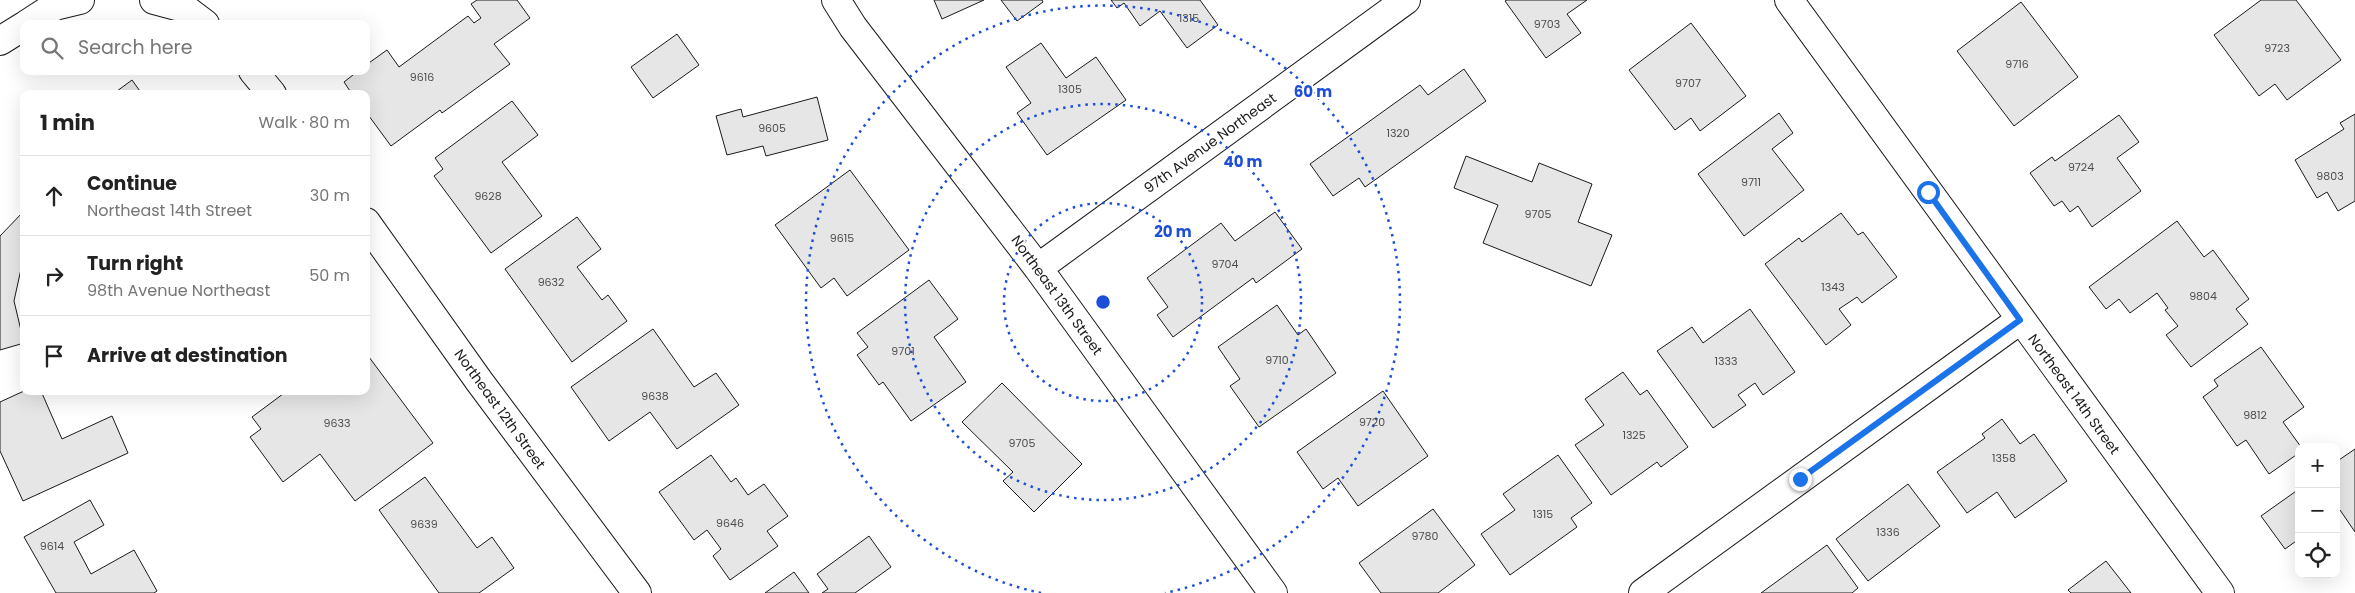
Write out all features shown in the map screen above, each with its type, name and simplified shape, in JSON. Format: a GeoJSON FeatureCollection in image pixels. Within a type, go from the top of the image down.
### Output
{"type":"FeatureCollection","features":[{"type":"Feature","properties":{"kind":"street"},"geometry":{"type":"LineString","coordinates":[[154,0],[184,8],[200,20]]}},
{"type":"Feature","properties":{"kind":"street","name":"Northeast 13th Street"},"geometry":{"type":"LineString","coordinates":[[836,0],[853,27],[1038,268],[1273,593]]}},
{"type":"Feature","properties":{"kind":"street","name":"97th Avenue Northeast"},"geometry":{"type":"LineString","coordinates":[[1038,268],[1406,0]]}},
{"type":"Feature","properties":{"kind":"street","name":"Northeast 14th Street"},"geometry":{"type":"LineString","coordinates":[[1789,0],[2220,593]]}},
{"type":"Feature","properties":{"kind":"street"},"geometry":{"type":"LineString","coordinates":[[34,20],[64,2]]}},
{"type":"Feature","properties":{"kind":"street"},"geometry":{"type":"LineString","coordinates":[[0,41],[20,28]]}},
{"type":"Feature","properties":{"kind":"street"},"geometry":{"type":"LineString","coordinates":[[256,75],[269,90]]}},
{"type":"Feature","properties":{"kind":"street","name":"Northeast 12th Street"},"geometry":{"type":"LineString","coordinates":[[370,228],[479,381],[638,593]]}},
{"type":"Feature","properties":{"kind":"street"},"geometry":{"type":"LineString","coordinates":[[1643,593],[2020,320]]}},
{"type":"Feature","properties":{"kind":"building"},"geometry":{"type":"Polygon","coordinates":[[[477,0],[517,0],[530,18],[494,44],[510,64],[442,113],[440,110],[391,146],[370,117],[370,90],[349,90],[344,82],[353,75],[370,75],[370,62],[387,50],[399,67],[468,16],[474,23],[481,18],[471,4],[477,0]]]}},
{"type":"Feature","properties":{"kind":"building"},"geometry":{"type":"Polygon","coordinates":[[[934,0],[984,0],[942,19],[934,0]]]}},
{"type":"Feature","properties":{"kind":"building"},"geometry":{"type":"Polygon","coordinates":[[[1001,0],[1042,0],[1043,2],[1017,21],[1001,0]]]}},
{"type":"Feature","properties":{"kind":"building"},"geometry":{"type":"Polygon","coordinates":[[[1111,0],[1200,0],[1218,25],[1187,48],[1160,11],[1140,26],[1124,3],[1117,8],[1111,0]]]}},
{"type":"Feature","properties":{"kind":"building"},"geometry":{"type":"Polygon","coordinates":[[[1587,0],[1567,14],[1581,33],[1546,58],[1505,1],[1587,0]]]}},
{"type":"Feature","properties":{"kind":"building"},"geometry":{"type":"Polygon","coordinates":[[[2261,0],[2296,0],[2341,60],[2287,100],[2275,84],[2259,96],[2214,35],[2261,0]]]}},
{"type":"Feature","properties":{"kind":"building"},"geometry":{"type":"Polygon","coordinates":[[[2021,2],[2078,77],[2014,126],[1957,51],[2021,2]]]}},
{"type":"Feature","properties":{"kind":"building"},"geometry":{"type":"Polygon","coordinates":[[[1691,23],[1746,96],[1700,131],[1691,118],[1675,130],[1629,70],[1691,23]]]}},
{"type":"Feature","properties":{"kind":"building"},"geometry":{"type":"Polygon","coordinates":[[[677,34],[699,65],[653,98],[631,67],[677,34]]]}},
{"type":"Feature","properties":{"kind":"building"},"geometry":{"type":"Polygon","coordinates":[[[1041,43],[1066,78],[1096,57],[1126,100],[1047,155],[1017,113],[1031,103],[1006,67],[1041,43]]]}},
{"type":"Feature","properties":{"kind":"building"},"geometry":{"type":"Polygon","coordinates":[[[1464,69],[1486,101],[1365,187],[1359,178],[1333,196],[1310,164],[1420,85],[1428,95],[1464,69]]]}},
{"type":"Feature","properties":{"kind":"building"},"geometry":{"type":"Polygon","coordinates":[[[132,80],[139,90],[118,90],[132,80]]]}},
{"type":"Feature","properties":{"kind":"building"},"geometry":{"type":"Polygon","coordinates":[[[817,97],[828,140],[766,156],[763,146],[727,155],[716,116],[741,109],[743,117],[817,97]]]}},
{"type":"Feature","properties":{"kind":"building"},"geometry":{"type":"Polygon","coordinates":[[[512,101],[538,135],[502,162],[542,216],[491,253],[434,176],[443,169],[435,158],[512,101]]]}},
{"type":"Feature","properties":{"kind":"building"},"geometry":{"type":"Polygon","coordinates":[[[1779,113],[1793,133],[1772,149],[1804,190],[1744,236],[1698,174],[1779,113]]]}},
{"type":"Feature","properties":{"kind":"building"},"geometry":{"type":"Polygon","coordinates":[[[2355,114],[2355,201],[2338,211],[2327,192],[2317,198],[2295,160],[2344,129],[2340,123],[2355,114]]]}},
{"type":"Feature","properties":{"kind":"building"},"geometry":{"type":"Polygon","coordinates":[[[2119,115],[2139,142],[2117,158],[2141,191],[2092,227],[2078,206],[2070,212],[2062,201],[2054,206],[2030,173],[2052,157],[2055,161],[2119,115]]]}},
{"type":"Feature","properties":{"kind":"building"},"geometry":{"type":"Polygon","coordinates":[[[1466,156],[1532,182],[1539,163],[1592,184],[1578,222],[1612,235],[1591,286],[1483,243],[1498,205],[1454,188],[1466,156]]]}},
{"type":"Feature","properties":{"kind":"building"},"geometry":{"type":"Polygon","coordinates":[[[850,170],[909,250],[847,296],[834,278],[821,288],[775,225],[850,170]]]}},
{"type":"Feature","properties":{"kind":"building"},"geometry":{"type":"Polygon","coordinates":[[[1275,212],[1302,249],[1256,283],[1253,278],[1173,337],[1157,315],[1168,307],[1147,278],[1221,223],[1235,241],[1275,212]]]}},
{"type":"Feature","properties":{"kind":"building"},"geometry":{"type":"Polygon","coordinates":[[[1841,213],[1858,235],[1863,232],[1897,277],[1862,303],[1857,297],[1839,309],[1851,325],[1826,345],[1765,264],[1799,238],[1802,242],[1841,213]]]}},
{"type":"Feature","properties":{"kind":"building"},"geometry":{"type":"Polygon","coordinates":[[[20,215],[20,274],[14,301],[20,326],[20,344],[0,350],[0,236],[20,215]]]}},
{"type":"Feature","properties":{"kind":"building"},"geometry":{"type":"Polygon","coordinates":[[[577,217],[601,249],[577,267],[602,300],[608,295],[627,321],[572,362],[505,269],[577,217]]]}},
{"type":"Feature","properties":{"kind":"building"},"geometry":{"type":"Polygon","coordinates":[[[2177,221],[2204,257],[2213,250],[2249,299],[2236,309],[2248,324],[2191,367],[2166,335],[2178,326],[2165,310],[2168,308],[2157,293],[2130,313],[2119,299],[2106,309],[2089,287],[2177,221]]]}},
{"type":"Feature","properties":{"kind":"building"},"geometry":{"type":"Polygon","coordinates":[[[929,280],[958,319],[934,337],[966,382],[911,421],[883,382],[879,385],[857,355],[868,347],[857,333],[929,280]]]}},
{"type":"Feature","properties":{"kind":"building"},"geometry":{"type":"Polygon","coordinates":[[[1277,305],[1298,335],[1306,329],[1336,373],[1259,427],[1230,386],[1240,379],[1218,347],[1277,305]]]}},
{"type":"Feature","properties":{"kind":"building"},"geometry":{"type":"Polygon","coordinates":[[[1750,309],[1795,372],[1763,395],[1755,383],[1738,395],[1746,405],[1713,428],[1657,351],[1692,327],[1703,343],[1750,309]]]}},
{"type":"Feature","properties":{"kind":"building"},"geometry":{"type":"Polygon","coordinates":[[[653,329],[694,387],[716,373],[739,405],[677,449],[650,412],[609,441],[571,387],[653,329]]]}},
{"type":"Feature","properties":{"kind":"building"},"geometry":{"type":"Polygon","coordinates":[[[2261,347],[2304,407],[2283,422],[2298,443],[2295,443],[2295,456],[2269,474],[2246,440],[2237,446],[2203,397],[2218,386],[2214,380],[2261,347]]]}},
{"type":"Feature","properties":{"kind":"building"},"geometry":{"type":"Polygon","coordinates":[[[370,358],[433,443],[355,501],[320,454],[283,482],[250,437],[261,429],[252,417],[282,395],[370,395],[370,358]]]}},
{"type":"Feature","properties":{"kind":"building"},"geometry":{"type":"Polygon","coordinates":[[[1623,372],[1640,395],[1647,390],[1688,447],[1661,467],[1657,462],[1611,495],[1575,445],[1604,425],[1585,399],[1623,372]]]}},
{"type":"Feature","properties":{"kind":"building"},"geometry":{"type":"Polygon","coordinates":[[[1002,383],[1082,464],[1034,512],[1003,481],[1013,472],[962,422],[1002,383]]]}},
{"type":"Feature","properties":{"kind":"building"},"geometry":{"type":"Polygon","coordinates":[[[1383,391],[1428,456],[1358,506],[1338,478],[1323,489],[1297,452],[1383,391]]]}},
{"type":"Feature","properties":{"kind":"building"},"geometry":{"type":"Polygon","coordinates":[[[20,393],[20,395],[43,395],[62,439],[112,416],[128,453],[23,501],[0,451],[0,402],[20,393]]]}},
{"type":"Feature","properties":{"kind":"building"},"geometry":{"type":"Polygon","coordinates":[[[2002,419],[2020,444],[2034,434],[2067,481],[2015,518],[1997,492],[1967,513],[1937,472],[1985,438],[1982,434],[2002,419]]]}},
{"type":"Feature","properties":{"kind":"building"},"geometry":{"type":"Polygon","coordinates":[[[2355,449],[2355,532],[2340,510],[2340,459],[2355,449]]]}},
{"type":"Feature","properties":{"kind":"building"},"geometry":{"type":"Polygon","coordinates":[[[711,455],[731,482],[736,478],[748,495],[764,484],[788,516],[767,531],[778,546],[730,580],[713,556],[721,549],[707,530],[694,540],[659,492],[711,455]]]}},
{"type":"Feature","properties":{"kind":"building"},"geometry":{"type":"Polygon","coordinates":[[[1558,455],[1592,503],[1571,518],[1577,527],[1510,575],[1481,534],[1515,510],[1503,494],[1558,455]]]}},
{"type":"Feature","properties":{"kind":"building"},"geometry":{"type":"Polygon","coordinates":[[[425,477],[477,548],[492,537],[514,568],[479,593],[439,593],[379,510],[425,477]]]}},
{"type":"Feature","properties":{"kind":"building"},"geometry":{"type":"Polygon","coordinates":[[[1908,484],[1940,526],[1868,581],[1836,539],[1908,484]]]}},
{"type":"Feature","properties":{"kind":"building"},"geometry":{"type":"Polygon","coordinates":[[[2295,492],[2295,542],[2285,549],[2261,516],[2295,492]]]}},
{"type":"Feature","properties":{"kind":"building"},"geometry":{"type":"Polygon","coordinates":[[[90,500],[104,525],[74,542],[91,574],[134,550],[157,591],[154,593],[56,593],[24,537],[90,500]]]}},
{"type":"Feature","properties":{"kind":"building"},"geometry":{"type":"Polygon","coordinates":[[[1433,509],[1475,565],[1438,593],[1381,593],[1359,563],[1433,509]]]}},
{"type":"Feature","properties":{"kind":"building"},"geometry":{"type":"Polygon","coordinates":[[[869,536],[891,567],[855,593],[822,593],[828,589],[817,574],[869,536]]]}},
{"type":"Feature","properties":{"kind":"building"},"geometry":{"type":"Polygon","coordinates":[[[1827,545],[1858,588],[1852,593],[1761,593],[1827,545]]]}},
{"type":"Feature","properties":{"kind":"building"},"geometry":{"type":"Polygon","coordinates":[[[2106,561],[2131,593],[2071,593],[2068,590],[2106,561]]]}},
{"type":"Feature","properties":{"kind":"building"},"geometry":{"type":"Polygon","coordinates":[[[794,572],[809,593],[765,593],[794,572]]]}},
{"type":"Feature","properties":{"kind":"route"},"geometry":{"type":"LineString","coordinates":[[1800,479],[2020,320],[1928,192]]}}]}
